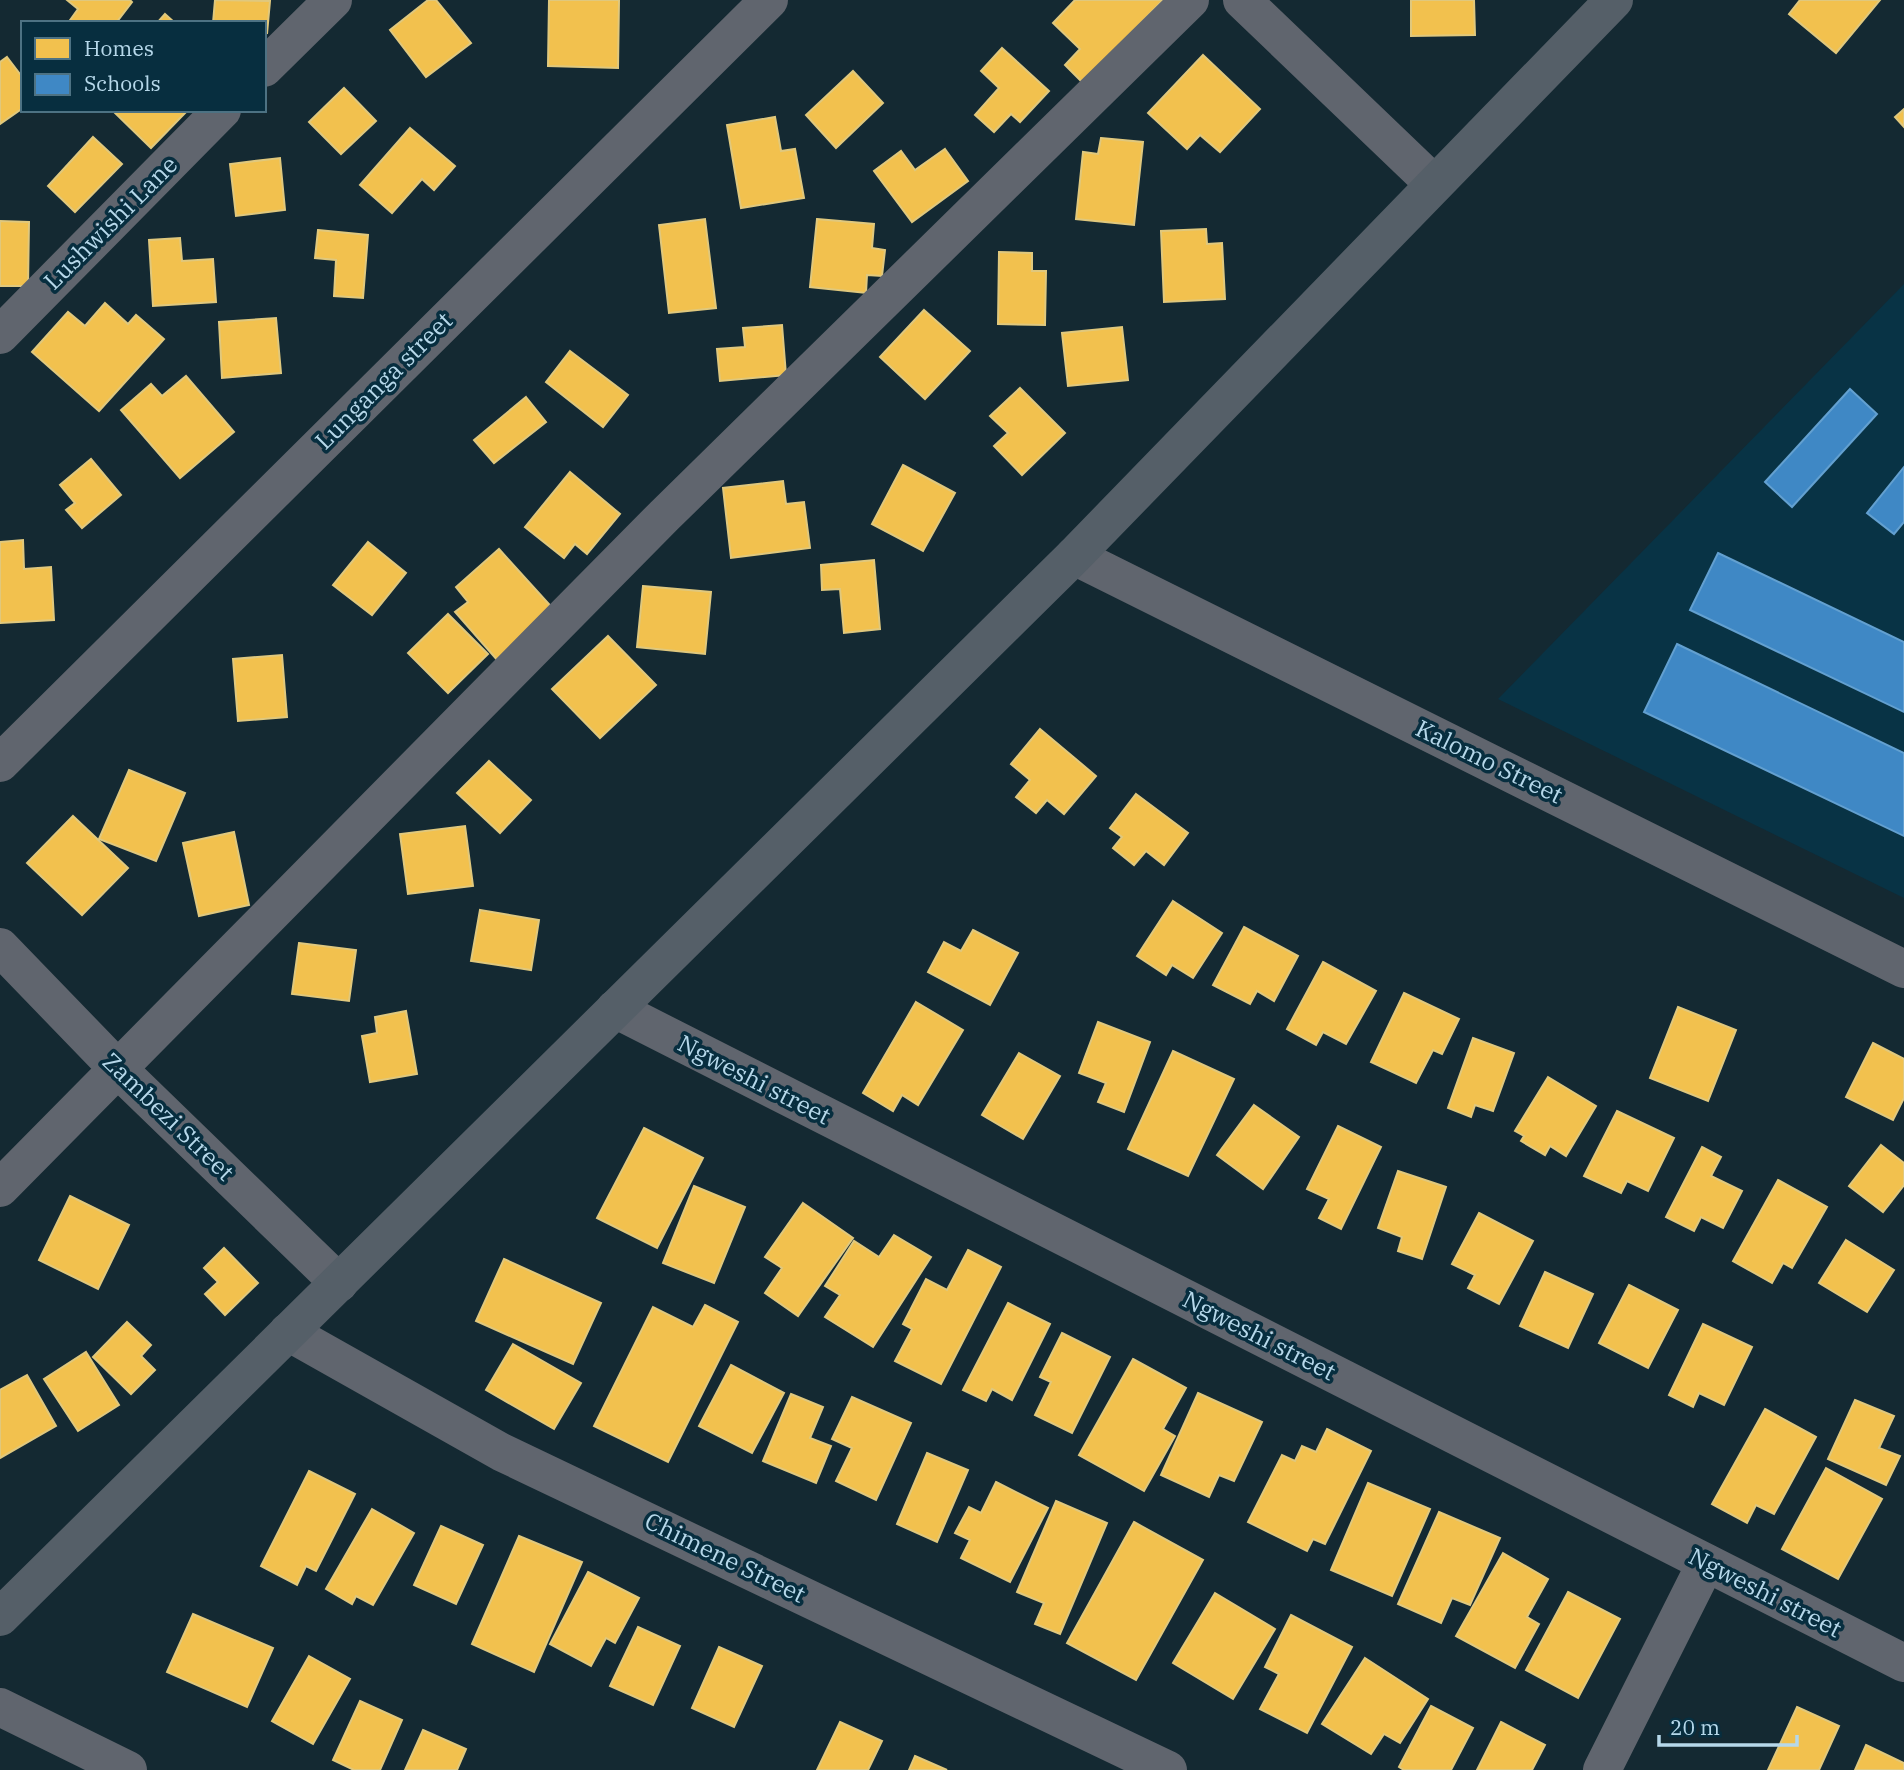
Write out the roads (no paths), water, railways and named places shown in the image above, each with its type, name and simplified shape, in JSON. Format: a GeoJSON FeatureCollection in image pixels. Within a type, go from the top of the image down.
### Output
{"type":"FeatureCollection","features":[{"type":"Feature","properties":{"kind":"street"},"geometry":{"type":"LineString","coordinates":[[266,66],[333,0]]}},
{"type":"Feature","properties":{"kind":"street","name":"Lunganga street"},"geometry":{"type":"LineString","coordinates":[[0,763],[769,0]]}},
{"type":"Feature","properties":{"kind":"street"},"geometry":{"type":"LineString","coordinates":[[0,1188],[664,516],[1191,0]]}},
{"type":"Feature","properties":{"kind":"street"},"geometry":{"type":"LineString","coordinates":[[1242,0],[1433,183]]}},
{"type":"Feature","properties":{"kind":"street"},"geometry":{"type":"LineString","coordinates":[[0,1617],[1074,556],[1433,183],[1614,0]]}},
{"type":"Feature","properties":{"kind":"street","name":"Lushwishi Lane"},"geometry":{"type":"LineString","coordinates":[[0,335],[220,112]]}},
{"type":"Feature","properties":{"kind":"street","name":"Kalomo Street"},"geometry":{"type":"LineString","coordinates":[[1074,556],[1904,969]]}},
{"type":"Feature","properties":{"kind":"street","name":"Zambezi Street"},"geometry":{"type":"LineString","coordinates":[[0,947],[118,1069],[339,1283]]}},
{"type":"Feature","properties":{"kind":"street","name":"Ngweshi street"},"geometry":{"type":"LineString","coordinates":[[615,1009],[1904,1663]]}},
{"type":"Feature","properties":{"kind":"street","name":"Chimene Street"},"geometry":{"type":"LineString","coordinates":[[288,1332],[501,1452],[1168,1770]]}},
{"type":"Feature","properties":{"kind":"street"},"geometry":{"type":"LineString","coordinates":[[1602,1770],[1706,1563]]}},
{"type":"Feature","properties":{"kind":"street"},"geometry":{"type":"LineString","coordinates":[[0,1707],[128,1770]]}}]}
